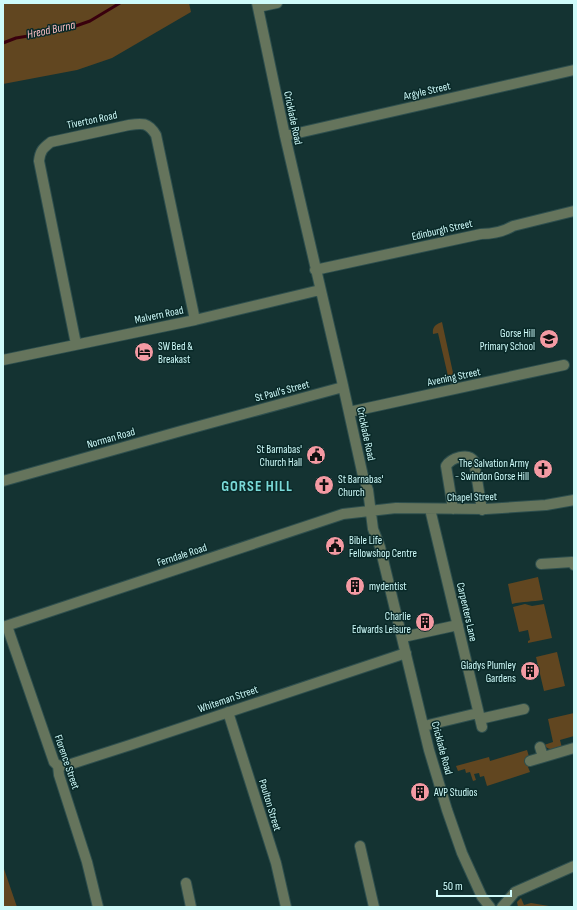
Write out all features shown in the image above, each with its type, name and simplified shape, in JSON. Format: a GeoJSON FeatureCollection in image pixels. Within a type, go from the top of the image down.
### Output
{"type":"FeatureCollection","features":[{"type":"Feature","properties":{"kind":"street"},"geometry":{"type":"LineString","coordinates":[[257,5],[277,3]]}},
{"type":"Feature","properties":{"kind":"street","name":"Cricklade Road"},"geometry":{"type":"LineString","coordinates":[[257,5],[315,270],[344,387],[363,476],[368,490],[373,529],[380,544],[432,758],[452,827],[482,897],[490,907]]}},
{"type":"Feature","properties":{"kind":"street","name":"Argyle Street"},"geometry":{"type":"LineString","coordinates":[[285,136],[574,70]]}},
{"type":"Feature","properties":{"kind":"street","name":"Tiverton Road"},"geometry":{"type":"LineString","coordinates":[[76,344],[39,161],[40,154],[43,148],[51,142],[129,125],[139,123],[147,124],[156,135],[195,320]]}},
{"type":"Feature","properties":{"kind":"street","name":"Edinburgh Street"},"geometry":{"type":"LineString","coordinates":[[315,270],[481,234],[489,234],[506,230],[513,226],[574,211]]}},
{"type":"Feature","properties":{"kind":"street","name":"Malvern Road"},"geometry":{"type":"LineString","coordinates":[[3,360],[195,320],[320,290]]}},
{"type":"Feature","properties":{"kind":"street","name":"Avening Street"},"geometry":{"type":"LineString","coordinates":[[349,412],[564,365]]}},
{"type":"Feature","properties":{"kind":"street","name":"St Paul's Street"},"geometry":{"type":"LineString","coordinates":[[227,419],[344,387]]}},
{"type":"Feature","properties":{"kind":"street","name":"Norman Road"},"geometry":{"type":"LineString","coordinates":[[3,481],[227,419]]}},
{"type":"Feature","properties":{"kind":"street"},"geometry":{"type":"LineString","coordinates":[[454,510],[446,466],[453,460],[467,457],[472,458],[474,461],[482,510]]}},
{"type":"Feature","properties":{"kind":"street","name":"Chapel Street"},"geometry":{"type":"LineString","coordinates":[[370,511],[396,508],[482,510],[574,500]]}},
{"type":"Feature","properties":{"kind":"street","name":"Carpenters Lane"},"geometry":{"type":"LineString","coordinates":[[430,509],[458,625],[478,719]]}},
{"type":"Feature","properties":{"kind":"street","name":"Ferndale Road"},"geometry":{"type":"LineString","coordinates":[[5,626],[337,516],[370,511]]}},
{"type":"Feature","properties":{"kind":"street"},"geometry":{"type":"LineString","coordinates":[[541,564],[572,562],[574,565]]}},
{"type":"Feature","properties":{"kind":"street"},"geometry":{"type":"LineString","coordinates":[[403,637],[458,625]]}},
{"type":"Feature","properties":{"kind":"street","name":"Florence Street"},"geometry":{"type":"LineString","coordinates":[[5,626],[54,762],[58,766],[59,775],[87,862],[98,907]]}},
{"type":"Feature","properties":{"kind":"street","name":"Whiteman Street"},"geometry":{"type":"LineString","coordinates":[[58,766],[68,765],[130,745],[406,653]]}},
{"type":"Feature","properties":{"kind":"street"},"geometry":{"type":"LineString","coordinates":[[424,726],[478,719],[524,709]]}},
{"type":"Feature","properties":{"kind":"street","name":"Poulton Street"},"geometry":{"type":"LineString","coordinates":[[228,712],[276,863],[286,907]]}},
{"type":"Feature","properties":{"kind":"street"},"geometry":{"type":"LineString","coordinates":[[540,747],[543,757]]}},
{"type":"Feature","properties":{"kind":"street"},"geometry":{"type":"LineString","coordinates":[[530,761],[574,748]]}},
{"type":"Feature","properties":{"kind":"street"},"geometry":{"type":"LineString","coordinates":[[360,846],[374,907]]}},
{"type":"Feature","properties":{"kind":"street"},"geometry":{"type":"LineString","coordinates":[[502,907],[515,892],[574,866]]}},
{"type":"Feature","properties":{"kind":"street"},"geometry":{"type":"LineString","coordinates":[[186,883],[191,907]]}},
{"type":"Feature","properties":{"kind":"shaded area"},"geometry":{"type":"Polygon","coordinates":[[[3,3],[189,3],[191,12],[112,58],[77,70],[3,84],[3,3]]]}},
{"type":"Feature","properties":{"kind":"shaded area"},"geometry":{"type":"Polygon","coordinates":[[[442,322],[455,382],[446,383],[443,378],[448,376],[438,333],[433,334],[433,329],[435,326],[442,322]]]}},
{"type":"Feature","properties":{"kind":"shaded area"},"geometry":{"type":"Polygon","coordinates":[[[538,577],[543,600],[512,604],[508,584],[538,577]]]}},
{"type":"Feature","properties":{"kind":"shaded area"},"geometry":{"type":"Polygon","coordinates":[[[525,604],[532,606],[544,604],[552,638],[528,643],[530,640],[528,630],[519,632],[513,607],[525,604]]]}},
{"type":"Feature","properties":{"kind":"shaded area"},"geometry":{"type":"Polygon","coordinates":[[[557,652],[565,686],[544,691],[536,657],[557,652]]]}},
{"type":"Feature","properties":{"kind":"shaded area"},"geometry":{"type":"Polygon","coordinates":[[[574,713],[574,736],[560,740],[562,748],[552,750],[546,747],[544,745],[553,742],[548,719],[574,713]]]}},
{"type":"Feature","properties":{"kind":"shaded area"},"geometry":{"type":"Polygon","coordinates":[[[527,750],[532,766],[528,767],[530,772],[487,786],[484,776],[480,777],[479,773],[474,774],[476,780],[473,781],[470,772],[466,773],[465,769],[458,771],[456,766],[489,757],[490,761],[527,750]]]}},
{"type":"Feature","properties":{"kind":"shaded area"},"geometry":{"type":"Polygon","coordinates":[[[3,866],[17,907],[3,907],[3,866]]]}},
{"type":"Feature","properties":{"kind":"shaded area"},"geometry":{"type":"Polygon","coordinates":[[[521,898],[524,905],[531,903],[555,907],[518,907],[517,902],[521,898]]]}},
{"type":"Feature","properties":{"kind":"waterway","name":"Hreod Burna"},"geometry":{"type":"LineString","coordinates":[[3,43],[16,38],[73,27],[90,21],[120,3]]}},
{"type":"Feature","properties":{"kind":"place","name":"Gorse Hill Primary School"},"geometry":{"type":"Point","coordinates":[549,339]}},
{"type":"Feature","properties":{"kind":"place","name":"SW Bed & Breakast"},"geometry":{"type":"Point","coordinates":[144,352]}},
{"type":"Feature","properties":{"kind":"place","name":"St Barnabas' Church Hall"},"geometry":{"type":"Point","coordinates":[316,455]}},
{"type":"Feature","properties":{"kind":"place","name":"The Salvation Army - Swindon Gorse Hill"},"geometry":{"type":"Point","coordinates":[543,469]}},
{"type":"Feature","properties":{"kind":"place","name":"St Barnabas' Church"},"geometry":{"type":"Point","coordinates":[324,485]}},
{"type":"Feature","properties":{"kind":"place","name":"Bible Life Fellowshop Centre"},"geometry":{"type":"Point","coordinates":[335,546]}},
{"type":"Feature","properties":{"kind":"place","name":"mydentist"},"geometry":{"type":"Point","coordinates":[355,586]}},
{"type":"Feature","properties":{"kind":"place","name":"Charlie Edwards Leisure"},"geometry":{"type":"Point","coordinates":[425,622]}},
{"type":"Feature","properties":{"kind":"place","name":"Gladys Plumley Gardens"},"geometry":{"type":"Point","coordinates":[530,671]}},
{"type":"Feature","properties":{"kind":"place","name":"AVP Studios"},"geometry":{"type":"Point","coordinates":[420,792]}},
{"type":"Feature","properties":{"kind":"district","name":"GORSE HILL"},"geometry":{"type":"Point","coordinates":[257,486]}}]}
